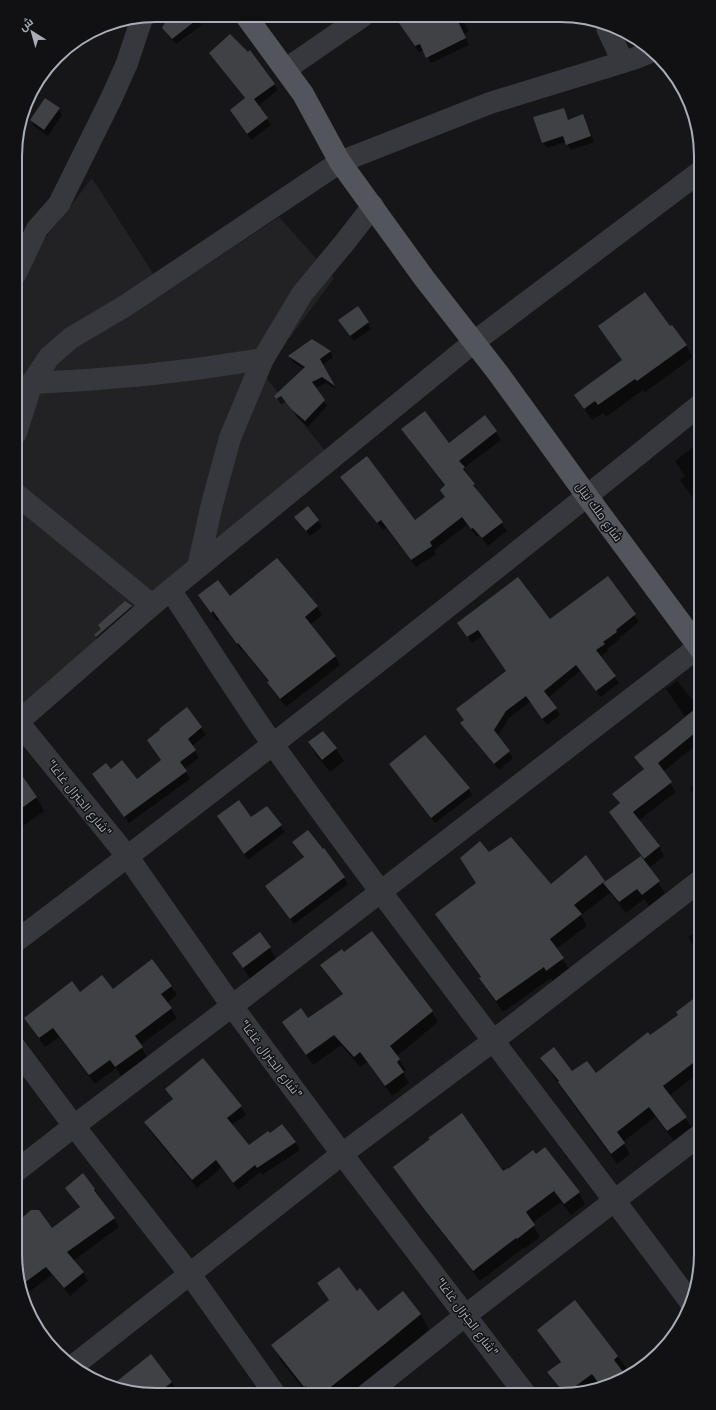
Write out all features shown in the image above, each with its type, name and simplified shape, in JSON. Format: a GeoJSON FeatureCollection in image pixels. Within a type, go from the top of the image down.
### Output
{"type":"FeatureCollection","features":[{"type":"Feature","properties":{"kind":"main road","name":"شارع ملك تيتل"},"geometry":{"type":"LineString","coordinates":[[250,22],[303,94],[340,162],[424,278],[498,373],[587,496],[694,639]]}},
{"type":"Feature","properties":{"kind":"street"},"geometry":{"type":"LineString","coordinates":[[286,70],[354,22]]}},
{"type":"Feature","properties":{"kind":"street"},"geometry":{"type":"LineString","coordinates":[[22,240],[37,229],[59,204],[111,99],[127,63],[140,23]]}},
{"type":"Feature","properties":{"kind":"street"},"geometry":{"type":"LineString","coordinates":[[609,31],[623,62]]}},
{"type":"Feature","properties":{"kind":"street"},"geometry":{"type":"LineString","coordinates":[[22,398],[24,387],[50,357],[71,338],[125,306],[340,162],[490,103],[646,54]]}},
{"type":"Feature","properties":{"kind":"street"},"geometry":{"type":"LineString","coordinates":[[22,716],[152,605],[474,342],[694,175]]}},
{"type":"Feature","properties":{"kind":"street"},"geometry":{"type":"LineString","coordinates":[[198,567],[212,504],[230,438],[263,359],[302,294],[373,206]]}},
{"type":"Feature","properties":{"kind":"street"},"geometry":{"type":"LineString","coordinates":[[22,260],[37,229]]}},
{"type":"Feature","properties":{"kind":"street"},"geometry":{"type":"LineString","coordinates":[[24,387],[210,368],[263,359]]}},
{"type":"Feature","properties":{"kind":"street"},"geometry":{"type":"LineString","coordinates":[[22,937],[128,857],[273,744],[694,410]]}},
{"type":"Feature","properties":{"kind":"street"},"geometry":{"type":"LineString","coordinates":[[22,499],[152,605]]}},
{"type":"Feature","properties":{"kind":"street"},"geometry":{"type":"LineString","coordinates":[[171,591],[273,744],[380,892],[616,1200],[687,1296]]}},
{"type":"Feature","properties":{"kind":"street"},"geometry":{"type":"LineString","coordinates":[[22,1167],[694,652]]}},
{"type":"Feature","properties":{"kind":"street","name":"\"شارع الجنرال غاغا\""},"geometry":{"type":"LineString","coordinates":[[22,726],[128,857],[232,1006],[342,1154],[521,1388]]}},
{"type":"Feature","properties":{"kind":"street"},"geometry":{"type":"LineString","coordinates":[[78,1362],[189,1273],[342,1154],[493,1041],[694,885]]}},
{"type":"Feature","properties":{"kind":"street"},"geometry":{"type":"LineString","coordinates":[[22,1056],[74,1126],[189,1273],[271,1388]]}},
{"type":"Feature","properties":{"kind":"street"},"geometry":{"type":"LineString","coordinates":[[375,1388],[466,1315],[694,1139]]}},
{"type":"Feature","properties":{"kind":"shaded area"},"geometry":{"type":"Polygon","coordinates":[[[92,178],[165,292],[279,217],[334,278],[263,374],[327,453],[22,713],[22,257],[43,241],[92,178]]]}},
{"type":"Feature","properties":{"kind":"building"},"geometry":{"type":"Polygon","coordinates":[[[165,22],[194,22],[172,39],[162,28],[165,22]]]}},
{"type":"Feature","properties":{"kind":"building"},"geometry":{"type":"Polygon","coordinates":[[[398,22],[458,22],[466,38],[426,58],[420,44],[415,46],[398,22]]]}},
{"type":"Feature","properties":{"kind":"building"},"geometry":{"type":"Polygon","coordinates":[[[230,34],[248,52],[250,50],[275,84],[254,99],[268,118],[247,134],[230,110],[245,98],[209,53],[230,34]]]}},
{"type":"Feature","properties":{"kind":"building"},"geometry":{"type":"Polygon","coordinates":[[[45,98],[60,108],[44,130],[30,120],[45,98]]]}},
{"type":"Feature","properties":{"kind":"building"},"geometry":{"type":"Polygon","coordinates":[[[564,108],[568,120],[583,114],[591,136],[566,145],[563,136],[542,143],[533,117],[564,108]]]}},
{"type":"Feature","properties":{"kind":"building"},"geometry":{"type":"Polygon","coordinates":[[[645,292],[670,326],[672,325],[687,345],[637,381],[635,379],[598,405],[595,401],[584,409],[574,395],[622,360],[598,326],[645,292]]]}},
{"type":"Feature","properties":{"kind":"building"},"geometry":{"type":"Polygon","coordinates":[[[358,306],[369,322],[350,336],[338,320],[358,306]]]}},
{"type":"Feature","properties":{"kind":"building"},"geometry":{"type":"Polygon","coordinates":[[[312,339],[331,351],[320,359],[335,386],[322,377],[312,382],[325,400],[305,421],[292,410],[281,396],[276,399],[274,396],[305,367],[288,356],[312,339]]]}},
{"type":"Feature","properties":{"kind":"building"},"geometry":{"type":"Polygon","coordinates":[[[425,411],[449,443],[485,415],[497,431],[459,461],[465,467],[463,469],[475,484],[473,485],[503,522],[482,538],[473,528],[471,529],[462,517],[430,542],[432,546],[411,560],[381,520],[377,523],[340,477],[367,456],[415,520],[445,497],[440,490],[445,485],[401,429],[425,411]]]}},
{"type":"Feature","properties":{"kind":"building"},"geometry":{"type":"Polygon","coordinates":[[[308,506],[319,520],[306,531],[294,517],[308,506]]]}},
{"type":"Feature","properties":{"kind":"building"},"geometry":{"type":"Polygon","coordinates":[[[277,558],[318,606],[305,617],[336,656],[280,699],[267,682],[269,681],[238,643],[237,644],[213,611],[211,613],[198,595],[218,580],[230,596],[277,558]]]}},
{"type":"Feature","properties":{"kind":"building"},"geometry":{"type":"Polygon","coordinates":[[[608,576],[636,614],[616,630],[617,632],[603,642],[605,644],[596,650],[616,676],[596,691],[576,665],[544,691],[557,708],[542,719],[526,696],[506,711],[494,730],[510,751],[494,764],[460,723],[464,720],[456,709],[506,671],[478,630],[467,637],[457,623],[518,577],[550,619],[608,576]]]}},
{"type":"Feature","properties":{"kind":"building"},"geometry":{"type":"Polygon","coordinates":[[[125,601],[132,606],[96,637],[94,635],[101,629],[98,625],[125,601]]]}},
{"type":"Feature","properties":{"kind":"building"},"geometry":{"type":"Polygon","coordinates":[[[187,707],[202,727],[188,739],[196,750],[180,762],[187,771],[124,817],[92,774],[106,763],[111,769],[122,760],[137,779],[161,760],[147,740],[187,707]]]}},
{"type":"Feature","properties":{"kind":"building"},"geometry":{"type":"Polygon","coordinates":[[[694,710],[694,734],[658,763],[672,782],[633,812],[660,846],[644,859],[609,812],[620,803],[612,794],[644,769],[634,757],[694,710]]]}},
{"type":"Feature","properties":{"kind":"building"},"geometry":{"type":"Polygon","coordinates":[[[323,731],[337,748],[322,760],[308,742],[323,731]]]}},
{"type":"Feature","properties":{"kind":"building"},"geometry":{"type":"Polygon","coordinates":[[[425,735],[470,788],[431,818],[389,764],[425,735]]]}},
{"type":"Feature","properties":{"kind":"building"},"geometry":{"type":"Polygon","coordinates":[[[22,776],[37,797],[22,808],[22,776]]]}},
{"type":"Feature","properties":{"kind":"building"},"geometry":{"type":"Polygon","coordinates":[[[239,800],[251,817],[267,806],[282,825],[244,854],[217,816],[239,800]]]}},
{"type":"Feature","properties":{"kind":"building"},"geometry":{"type":"Polygon","coordinates":[[[308,830],[323,849],[324,848],[345,877],[290,919],[265,886],[304,857],[292,842],[308,830]]]}},
{"type":"Feature","properties":{"kind":"building"},"geometry":{"type":"Polygon","coordinates":[[[511,837],[551,884],[586,855],[605,881],[574,905],[582,914],[550,939],[564,958],[546,971],[544,967],[496,1001],[479,978],[481,977],[435,914],[476,883],[460,858],[480,841],[489,852],[511,837]]]}},
{"type":"Feature","properties":{"kind":"building"},"geometry":{"type":"Polygon","coordinates":[[[641,856],[660,881],[642,895],[637,889],[619,902],[603,883],[641,856]]]}},
{"type":"Feature","properties":{"kind":"building"},"geometry":{"type":"Polygon","coordinates":[[[372,931],[433,1011],[390,1046],[400,1059],[397,1062],[404,1072],[385,1086],[360,1052],[354,1057],[334,1035],[306,1055],[282,1022],[301,1008],[308,1018],[343,994],[320,965],[342,949],[344,952],[372,931]]]}},
{"type":"Feature","properties":{"kind":"building"},"geometry":{"type":"Polygon","coordinates":[[[260,932],[271,947],[243,968],[232,953],[260,932]]]}},
{"type":"Feature","properties":{"kind":"building"},"geometry":{"type":"Polygon","coordinates":[[[152,959],[172,986],[161,994],[172,1008],[135,1036],[143,1047],[115,1067],[110,1060],[89,1075],[53,1028],[39,1038],[24,1018],[72,981],[80,992],[102,975],[113,989],[152,959]]]}},
{"type":"Feature","properties":{"kind":"building"},"geometry":{"type":"Polygon","coordinates":[[[694,998],[694,1062],[663,1086],[687,1117],[667,1131],[649,1107],[617,1132],[625,1143],[611,1154],[558,1082],[559,1081],[540,1058],[554,1047],[572,1071],[587,1061],[596,1073],[648,1032],[650,1035],[678,1015],[676,1012],[694,998]]]}},
{"type":"Feature","properties":{"kind":"building"},"geometry":{"type":"Polygon","coordinates":[[[203,1058],[242,1106],[227,1118],[249,1145],[268,1131],[270,1133],[282,1124],[296,1142],[257,1168],[255,1165],[233,1183],[216,1160],[192,1180],[144,1122],[173,1099],[165,1089],[203,1058]]]}},
{"type":"Feature","properties":{"kind":"building"},"geometry":{"type":"Polygon","coordinates":[[[462,1113],[503,1171],[508,1169],[533,1150],[536,1154],[545,1147],[580,1192],[564,1204],[554,1191],[526,1212],[535,1225],[473,1271],[393,1167],[430,1139],[428,1138],[462,1113]]]}},
{"type":"Feature","properties":{"kind":"building"},"geometry":{"type":"Polygon","coordinates":[[[83,1173],[115,1218],[67,1252],[84,1272],[64,1288],[46,1267],[25,1282],[22,1262],[22,1218],[31,1210],[39,1210],[52,1228],[80,1207],[65,1188],[83,1173]]]}},
{"type":"Feature","properties":{"kind":"building"},"geometry":{"type":"Polygon","coordinates":[[[339,1267],[357,1291],[360,1288],[378,1311],[403,1291],[421,1314],[330,1388],[304,1387],[271,1345],[329,1300],[317,1283],[339,1267]]]}},
{"type":"Feature","properties":{"kind":"building"},"geometry":{"type":"Polygon","coordinates":[[[575,1300],[618,1356],[614,1360],[623,1372],[598,1382],[592,1374],[574,1387],[560,1388],[547,1372],[561,1362],[537,1330],[575,1300]]]}},
{"type":"Feature","properties":{"kind":"building"},"geometry":{"type":"Polygon","coordinates":[[[151,1354],[172,1382],[164,1388],[156,1388],[139,1387],[117,1381],[151,1354]]]}}]}
